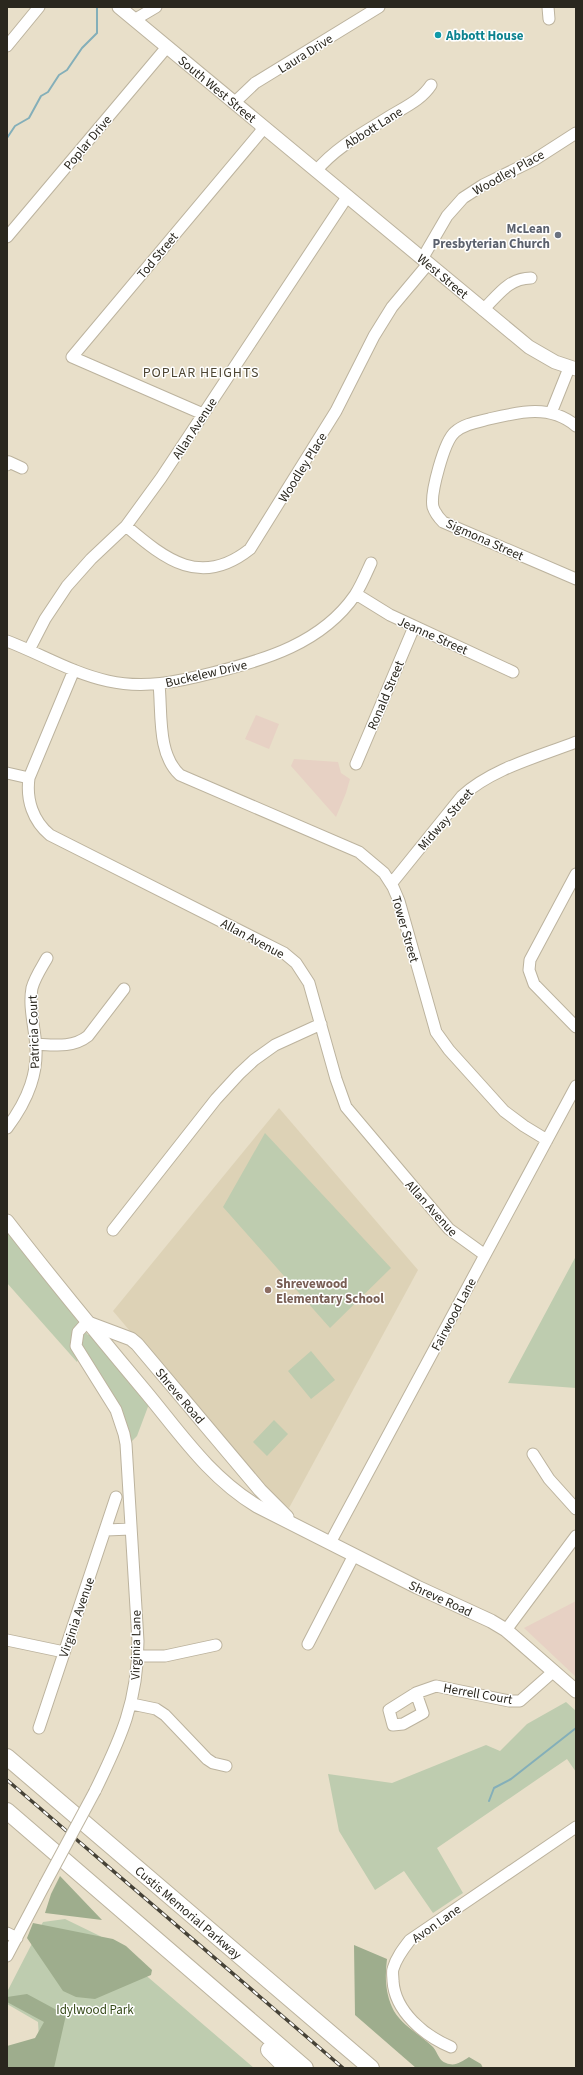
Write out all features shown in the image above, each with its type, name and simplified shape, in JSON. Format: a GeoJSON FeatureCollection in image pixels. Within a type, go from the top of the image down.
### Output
{"type":"FeatureCollection","features":[{"type":"Feature","properties":{"kind":"highway","name":"Custis Memorial Parkway"},"geometry":{"type":"LineString","coordinates":[[7,1757],[371,2068]]}},
{"type":"Feature","properties":{"kind":"highway"},"geometry":{"type":"LineString","coordinates":[[7,1811],[305,2068]]}},
{"type":"Feature","properties":{"kind":"highway"},"geometry":{"type":"LineString","coordinates":[[146,1931],[287,2068]]}},
{"type":"Feature","properties":{"kind":"highway"},"geometry":{"type":"LineString","coordinates":[[146,1931],[261,2022],[314,2068]]}},
{"type":"Feature","properties":{"kind":"main road","name":"South West Street"},"geometry":{"type":"LineString","coordinates":[[119,7],[316,172]]}},
{"type":"Feature","properties":{"kind":"main road","name":"West Street"},"geometry":{"type":"LineString","coordinates":[[316,172],[529,347],[549,359],[573,368]]}},
{"type":"Feature","properties":{"kind":"main road","name":"Shreve Road"},"geometry":{"type":"LineString","coordinates":[[7,1221],[106,1346],[212,1472],[249,1502],[417,1587],[474,1612],[506,1630],[576,1691]]}},
{"type":"Feature","properties":{"kind":"main road","name":"Shreve Road"},"geometry":{"type":"LineString","coordinates":[[87,1322],[101,1330],[131,1339],[137,1344],[260,1490],[293,1524]]}},
{"type":"Feature","properties":{"kind":"main road"},"geometry":{"type":"LineString","coordinates":[[106,1346],[109,1338],[119,1335]]}},
{"type":"Feature","properties":{"kind":"street"},"geometry":{"type":"LineString","coordinates":[[7,46],[40,7]]}},
{"type":"Feature","properties":{"kind":"street"},"geometry":{"type":"LineString","coordinates":[[134,20],[156,7]]}},
{"type":"Feature","properties":{"kind":"street","name":"Laura Drive"},"geometry":{"type":"LineString","coordinates":[[234,103],[255,83],[379,7]]}},
{"type":"Feature","properties":{"kind":"street"},"geometry":{"type":"LineString","coordinates":[[548,7],[549,19]]}},
{"type":"Feature","properties":{"kind":"street","name":"Poplar Drive"},"geometry":{"type":"LineString","coordinates":[[7,237],[167,47]]}},
{"type":"Feature","properties":{"kind":"street","name":"Abbott Lane"},"geometry":{"type":"LineString","coordinates":[[316,172],[325,160],[342,146],[420,98],[431,85]]}},
{"type":"Feature","properties":{"kind":"street","name":"Tod Street"},"geometry":{"type":"LineString","coordinates":[[203,414],[72,357],[264,128]]}},
{"type":"Feature","properties":{"kind":"street","name":"Woodley Place"},"geometry":{"type":"LineString","coordinates":[[126,526],[158,554],[180,564],[192,566],[221,565],[238,558],[250,549],[336,411],[374,336],[392,307],[424,262],[447,216],[462,198],[483,185],[534,160],[576,133]]}},
{"type":"Feature","properties":{"kind":"street","name":"Allan Avenue"},"geometry":{"type":"LineString","coordinates":[[29,650],[45,619],[67,586],[91,559],[126,526],[161,478],[347,197]]}},
{"type":"Feature","properties":{"kind":"street"},"geometry":{"type":"LineString","coordinates":[[483,310],[509,284],[516,280],[532,278]]}},
{"type":"Feature","properties":{"kind":"street"},"geometry":{"type":"LineString","coordinates":[[573,368],[551,413],[576,426]]}},
{"type":"Feature","properties":{"kind":"street","name":"Sigmona Street"},"geometry":{"type":"LineString","coordinates":[[551,413],[522,411],[469,424],[455,432],[444,447],[433,496],[433,507],[439,518],[451,526],[576,579]]}},
{"type":"Feature","properties":{"kind":"street"},"geometry":{"type":"LineString","coordinates":[[7,464],[9,462],[22,468]]}},
{"type":"Feature","properties":{"kind":"street","name":"Buckelew Drive"},"geometry":{"type":"LineString","coordinates":[[7,641],[74,670],[108,681],[132,684],[177,682],[241,666],[272,657],[288,650],[322,628],[356,594],[371,563]]}},
{"type":"Feature","properties":{"kind":"street","name":"Jeanne Street"},"geometry":{"type":"LineString","coordinates":[[356,594],[390,615],[414,627],[513,672]]}},
{"type":"Feature","properties":{"kind":"street","name":"Ronald Street"},"geometry":{"type":"LineString","coordinates":[[356,764],[414,627]]}},
{"type":"Feature","properties":{"kind":"street","name":"Allan Avenue"},"geometry":{"type":"LineString","coordinates":[[74,670],[29,778],[28,788],[30,804],[39,823],[50,835],[288,956],[307,977],[342,1097],[351,1113],[449,1229],[485,1256]]}},
{"type":"Feature","properties":{"kind":"street","name":"Tower Street"},"geometry":{"type":"LineString","coordinates":[[159,684],[164,745],[170,764],[180,775],[359,852],[377,866],[391,884],[399,901],[436,1032],[449,1050],[504,1111],[524,1126],[547,1140]]}},
{"type":"Feature","properties":{"kind":"street","name":"Midway Street"},"geometry":{"type":"LineString","coordinates":[[391,884],[462,796],[473,786],[495,774],[576,742]]}},
{"type":"Feature","properties":{"kind":"street"},"geometry":{"type":"LineString","coordinates":[[7,773],[29,778]]}},
{"type":"Feature","properties":{"kind":"street"},"geometry":{"type":"LineString","coordinates":[[576,874],[530,960],[528,970],[534,984],[576,1027]]}},
{"type":"Feature","properties":{"kind":"street","name":"Patricia Court"},"geometry":{"type":"LineString","coordinates":[[7,1128],[31,1088],[36,1066],[36,1044],[31,996],[36,978],[47,958]]}},
{"type":"Feature","properties":{"kind":"street"},"geometry":{"type":"LineString","coordinates":[[36,1044],[67,1045],[83,1041],[124,989]]}},
{"type":"Feature","properties":{"kind":"street"},"geometry":{"type":"LineString","coordinates":[[113,1230],[216,1099],[239,1074],[254,1060],[275,1045],[321,1024]]}},
{"type":"Feature","properties":{"kind":"street","name":"Fairwood Lane"},"geometry":{"type":"LineString","coordinates":[[330,1543],[576,1086]]}},
{"type":"Feature","properties":{"kind":"street","name":"Virginia Lane"},"geometry":{"type":"LineString","coordinates":[[7,1956],[12,1935],[45,1884],[95,1791],[119,1742],[132,1704],[138,1656],[124,1434],[116,1410],[76,1346],[78,1332],[87,1322]]}},
{"type":"Feature","properties":{"kind":"street"},"geometry":{"type":"LineString","coordinates":[[533,1454],[549,1479],[576,1509]]}},
{"type":"Feature","properties":{"kind":"street","name":"Virginia Avenue"},"geometry":{"type":"LineString","coordinates":[[39,1728],[116,1498]]}},
{"type":"Feature","properties":{"kind":"street"},"geometry":{"type":"LineString","coordinates":[[106,1530],[131,1529]]}},
{"type":"Feature","properties":{"kind":"street"},"geometry":{"type":"LineString","coordinates":[[506,1630],[576,1536]]}},
{"type":"Feature","properties":{"kind":"street"},"geometry":{"type":"LineString","coordinates":[[308,1644],[354,1555]]}},
{"type":"Feature","properties":{"kind":"street"},"geometry":{"type":"LineString","coordinates":[[7,1640],[64,1652]]}},
{"type":"Feature","properties":{"kind":"street"},"geometry":{"type":"LineString","coordinates":[[138,1656],[165,1656],[216,1645]]}},
{"type":"Feature","properties":{"kind":"street","name":"Herrell Court"},"geometry":{"type":"LineString","coordinates":[[416,1693],[436,1686],[509,1702],[520,1701],[554,1671]]}},
{"type":"Feature","properties":{"kind":"street"},"geometry":{"type":"LineString","coordinates":[[132,1704],[156,1709],[165,1715],[213,1764],[226,1766]]}},
{"type":"Feature","properties":{"kind":"street","name":"Avon Lane"},"geometry":{"type":"LineString","coordinates":[[451,2047],[433,2038],[410,2018],[398,2003],[393,1986],[392,1970],[400,1953],[410,1940],[576,1827]]}},
{"type":"Feature","properties":{"kind":"shaded area"},"geometry":{"type":"Polygon","coordinates":[[[256,715],[279,724],[269,749],[245,739],[256,715]]]}},
{"type":"Feature","properties":{"kind":"shaded area"},"geometry":{"type":"Polygon","coordinates":[[[294,759],[338,762],[341,773],[350,779],[336,817],[291,766],[294,759]]]}},
{"type":"Feature","properties":{"kind":"shaded area","name":"Shrevewood Elementary School"},"geometry":{"type":"Polygon","coordinates":[[[279,1108],[418,1270],[289,1508],[255,1479],[113,1311],[279,1108]]]}},
{"type":"Feature","properties":{"kind":"shaded area"},"geometry":{"type":"Polygon","coordinates":[[[576,1601],[576,1677],[524,1628],[576,1601]]]}},
{"type":"Feature","properties":{"kind":"green space"},"geometry":{"type":"Polygon","coordinates":[[[265,1133],[391,1268],[330,1328],[223,1207],[265,1133]]]}},
{"type":"Feature","properties":{"kind":"green space"},"geometry":{"type":"Polygon","coordinates":[[[7,1231],[74,1313],[76,1319],[88,1335],[92,1335],[149,1404],[137,1436],[131,1442],[82,1351],[77,1362],[7,1283],[7,1231]]]}},
{"type":"Feature","properties":{"kind":"green space"},"geometry":{"type":"Polygon","coordinates":[[[576,1256],[576,1388],[508,1383],[576,1256]]]}},
{"type":"Feature","properties":{"kind":"green space"},"geometry":{"type":"Polygon","coordinates":[[[311,1351],[335,1380],[311,1399],[288,1371],[311,1351]]]}},
{"type":"Feature","properties":{"kind":"green space"},"geometry":{"type":"Polygon","coordinates":[[[274,1420],[288,1434],[267,1456],[253,1442],[274,1420]]]}},
{"type":"Feature","properties":{"kind":"green space"},"geometry":{"type":"Polygon","coordinates":[[[566,1702],[576,1711],[576,1772],[567,1759],[437,1848],[463,1893],[433,1913],[404,1871],[375,1890],[339,1831],[328,1774],[392,1783],[486,1745],[500,1751],[527,1724],[566,1702]]]}},
{"type":"Feature","properties":{"kind":"green space"},"geometry":{"type":"Polygon","coordinates":[[[60,1876],[102,1920],[45,1913],[51,1894],[60,1876]]]}},
{"type":"Feature","properties":{"kind":"green space","name":"Idylwood Park"},"geometry":{"type":"Polygon","coordinates":[[[65,1919],[100,1936],[254,2068],[7,2068],[7,2047],[39,2039],[38,2022],[7,2004],[7,1992],[43,1922],[65,1919]]]}},
{"type":"Feature","properties":{"kind":"green space"},"geometry":{"type":"Polygon","coordinates":[[[33,1923],[113,1939],[126,1946],[152,1970],[151,1975],[95,1999],[76,1997],[63,1991],[27,1938],[33,1923]]]}},
{"type":"Feature","properties":{"kind":"green space"},"geometry":{"type":"Polygon","coordinates":[[[354,1945],[387,1959],[387,1989],[395,2013],[405,2024],[433,2047],[440,2059],[449,2064],[455,2064],[469,2057],[481,2064],[483,2068],[416,2068],[355,2015],[354,1945]]]}},
{"type":"Feature","properties":{"kind":"green space"},"geometry":{"type":"Polygon","coordinates":[[[27,1994],[66,2015],[54,2068],[7,2068],[7,2046],[35,2038],[44,2022],[7,2002],[7,1997],[27,1994]]]}},
{"type":"Feature","properties":{"kind":"waterway"},"geometry":{"type":"LineString","coordinates":[[7,138],[15,126],[29,118],[41,96],[48,92],[59,75],[67,70],[82,48],[97,33],[97,7]]}},
{"type":"Feature","properties":{"kind":"waterway"},"geometry":{"type":"LineString","coordinates":[[489,1801],[494,1788],[511,1779],[576,1728]]}},
{"type":"Feature","properties":{"kind":"railway"},"geometry":{"type":"LineString","coordinates":[[7,1780],[343,2068]]}},
{"type":"Feature","properties":{"kind":"place","name":"Abbott House"},"geometry":{"type":"Point","coordinates":[438,35]}},
{"type":"Feature","properties":{"kind":"place","name":"McLean Presbyterian Church"},"geometry":{"type":"Point","coordinates":[558,235]}},
{"type":"Feature","properties":{"kind":"place","name":"Shrevewood Elementary School"},"geometry":{"type":"Point","coordinates":[268,1290]}},
{"type":"Feature","properties":{"kind":"district","name":"POPLAR HEIGHTS"},"geometry":{"type":"Point","coordinates":[201,372]}}]}
